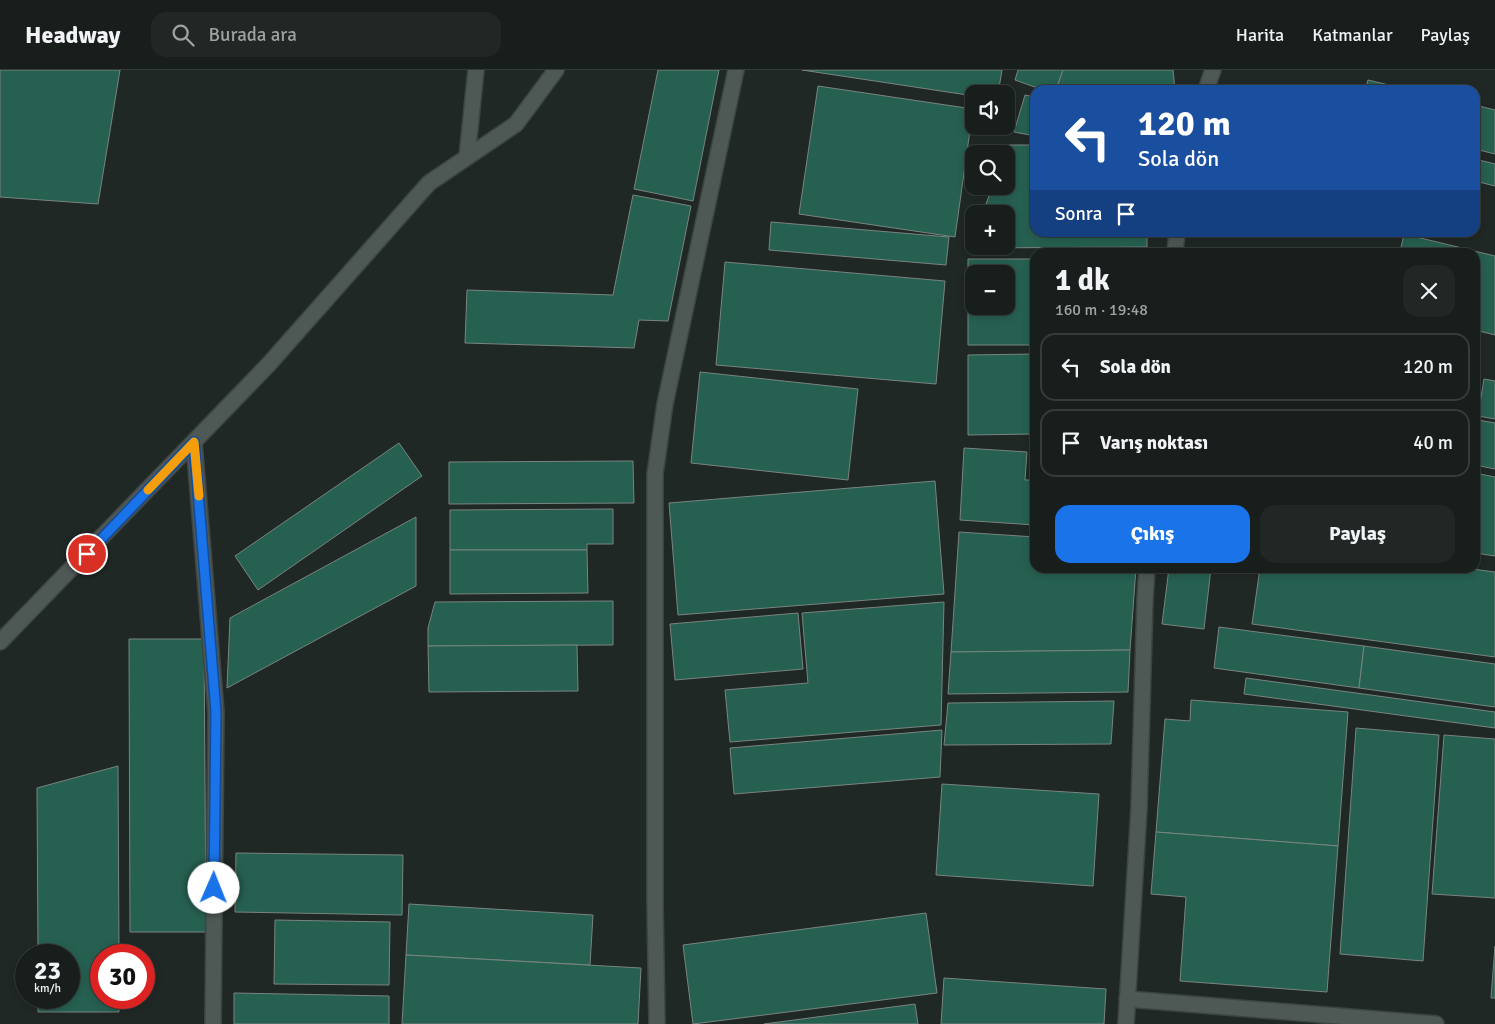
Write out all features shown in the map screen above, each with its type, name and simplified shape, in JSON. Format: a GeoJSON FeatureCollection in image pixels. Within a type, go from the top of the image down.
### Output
{"type":"FeatureCollection","features":[{"type":"Feature","properties":{"kind":"street"},"geometry":{"type":"LineString","coordinates":[[467,157],[476,70]]}},
{"type":"Feature","properties":{"kind":"street"},"geometry":{"type":"LineString","coordinates":[[0,642],[269,364],[428,183],[516,124],[556,70]]}},
{"type":"Feature","properties":{"kind":"street"},"geometry":{"type":"LineString","coordinates":[[657,1024],[655,904],[655,474],[665,404],[736,70]]}},
{"type":"Feature","properties":{"kind":"street"},"geometry":{"type":"LineString","coordinates":[[1208,85],[1213,70]]}},
{"type":"Feature","properties":{"kind":"street"},"geometry":{"type":"LineString","coordinates":[[194,442],[216,712],[213,1024]]}},
{"type":"Feature","properties":{"kind":"street"},"geometry":{"type":"LineString","coordinates":[[1126,1024],[1139,808],[1145,599],[1148,573]]}},
{"type":"Feature","properties":{"kind":"street"},"geometry":{"type":"LineString","coordinates":[[1127,999],[1436,1024]]}},
{"type":"Feature","properties":{"kind":"building"},"geometry":{"type":"Polygon","coordinates":[[[0,70],[120,70],[98,204],[0,197],[0,70]]]}},
{"type":"Feature","properties":{"kind":"building"},"geometry":{"type":"Polygon","coordinates":[[[658,70],[719,70],[693,201],[634,189],[658,70]]]}},
{"type":"Feature","properties":{"kind":"building"},"geometry":{"type":"Polygon","coordinates":[[[802,70],[1002,70],[1000,85],[965,85],[965,95],[802,70]]]}},
{"type":"Feature","properties":{"kind":"building"},"geometry":{"type":"Polygon","coordinates":[[[1018,70],[1063,70],[1058,85],[1030,85],[1015,80],[1018,70]]]}},
{"type":"Feature","properties":{"kind":"building"},"geometry":{"type":"Polygon","coordinates":[[[1063,70],[1173,70],[1174,85],[1058,85],[1063,70]]]}},
{"type":"Feature","properties":{"kind":"building"},"geometry":{"type":"Polygon","coordinates":[[[1368,80],[1389,85],[1366,85],[1368,80]]]}},
{"type":"Feature","properties":{"kind":"building"},"geometry":{"type":"Polygon","coordinates":[[[818,86],[965,108],[965,135],[969,135],[968,145],[965,145],[965,166],[955,237],[799,214],[818,86]]]}},
{"type":"Feature","properties":{"kind":"building"},"geometry":{"type":"Polygon","coordinates":[[[1025,95],[1030,96],[1030,135],[1015,132],[1025,95]]]}},
{"type":"Feature","properties":{"kind":"building"},"geometry":{"type":"Polygon","coordinates":[[[1480,106],[1495,110],[1495,154],[1480,150],[1480,106]]]}},
{"type":"Feature","properties":{"kind":"building"},"geometry":{"type":"Polygon","coordinates":[[[1015,145],[1030,145],[1030,237],[1147,237],[1147,247],[1015,248],[1015,205],[986,205],[989,195],[1015,195],[1015,145]]]}},
{"type":"Feature","properties":{"kind":"building"},"geometry":{"type":"Polygon","coordinates":[[[1480,160],[1495,164],[1495,186],[1480,182],[1480,160]]]}},
{"type":"Feature","properties":{"kind":"building"},"geometry":{"type":"Polygon","coordinates":[[[633,195],[691,206],[668,321],[639,320],[634,348],[465,343],[467,290],[613,295],[633,195]]]}},
{"type":"Feature","properties":{"kind":"building"},"geometry":{"type":"Polygon","coordinates":[[[771,222],[949,237],[946,265],[769,250],[771,222]]]}},
{"type":"Feature","properties":{"kind":"building"},"geometry":{"type":"Polygon","coordinates":[[[1403,237],[1416,237],[1462,248],[1401,248],[1403,237]]]}},
{"type":"Feature","properties":{"kind":"building"},"geometry":{"type":"Polygon","coordinates":[[[1480,252],[1495,256],[1495,335],[1480,331],[1480,252]]]}},
{"type":"Feature","properties":{"kind":"building"},"geometry":{"type":"Polygon","coordinates":[[[968,259],[1030,259],[1030,345],[968,345],[968,315],[1015,315],[1015,265],[968,265],[968,259]]]}},
{"type":"Feature","properties":{"kind":"building"},"geometry":{"type":"Polygon","coordinates":[[[725,262],[945,281],[936,384],[716,365],[725,262]]]}},
{"type":"Feature","properties":{"kind":"building"},"geometry":{"type":"Polygon","coordinates":[[[1030,354],[1030,434],[968,435],[968,355],[1030,354]]]}},
{"type":"Feature","properties":{"kind":"building"},"geometry":{"type":"Polygon","coordinates":[[[700,372],[858,389],[848,480],[691,463],[700,372]]]}},
{"type":"Feature","properties":{"kind":"building"},"geometry":{"type":"Polygon","coordinates":[[[1484,379],[1495,381],[1495,419],[1480,416],[1484,379]]]}},
{"type":"Feature","properties":{"kind":"building"},"geometry":{"type":"Polygon","coordinates":[[[1480,420],[1495,423],[1495,469],[1480,466],[1480,420]]]}},
{"type":"Feature","properties":{"kind":"building"},"geometry":{"type":"Polygon","coordinates":[[[399,443],[422,476],[258,590],[235,556],[399,443]]]}},
{"type":"Feature","properties":{"kind":"building"},"geometry":{"type":"Polygon","coordinates":[[[964,448],[1027,452],[1025,480],[1030,480],[1030,525],[960,520],[964,448]]]}},
{"type":"Feature","properties":{"kind":"building"},"geometry":{"type":"Polygon","coordinates":[[[633,461],[634,503],[449,504],[449,462],[633,461]]]}},
{"type":"Feature","properties":{"kind":"building"},"geometry":{"type":"Polygon","coordinates":[[[1480,474],[1495,477],[1495,556],[1480,554],[1480,474]]]}},
{"type":"Feature","properties":{"kind":"building"},"geometry":{"type":"Polygon","coordinates":[[[935,481],[944,594],[678,615],[669,503],[935,481]]]}},
{"type":"Feature","properties":{"kind":"building"},"geometry":{"type":"Polygon","coordinates":[[[613,509],[613,544],[587,544],[587,550],[450,550],[450,510],[613,509]]]}},
{"type":"Feature","properties":{"kind":"building"},"geometry":{"type":"Polygon","coordinates":[[[416,517],[416,586],[227,688],[230,618],[416,517]]]}},
{"type":"Feature","properties":{"kind":"building"},"geometry":{"type":"Polygon","coordinates":[[[959,532],[1030,537],[1030,573],[1136,573],[1130,650],[951,652],[959,532]]]}},
{"type":"Feature","properties":{"kind":"building"},"geometry":{"type":"Polygon","coordinates":[[[450,550],[587,550],[588,593],[450,594],[450,550]]]}},
{"type":"Feature","properties":{"kind":"building"},"geometry":{"type":"Polygon","coordinates":[[[1480,570],[1495,572],[1495,657],[1252,624],[1259,573],[1480,573],[1480,570]]]}},
{"type":"Feature","properties":{"kind":"building"},"geometry":{"type":"Polygon","coordinates":[[[1168,573],[1210,573],[1204,629],[1162,624],[1168,573]]]}},
{"type":"Feature","properties":{"kind":"building"},"geometry":{"type":"Polygon","coordinates":[[[613,601],[613,645],[428,646],[428,628],[435,602],[613,601]]]}},
{"type":"Feature","properties":{"kind":"building"},"geometry":{"type":"Polygon","coordinates":[[[944,602],[941,725],[730,742],[725,690],[808,683],[802,613],[944,602]]]}},
{"type":"Feature","properties":{"kind":"building"},"geometry":{"type":"Polygon","coordinates":[[[798,613],[803,669],[675,680],[670,624],[798,613]]]}},
{"type":"Feature","properties":{"kind":"building"},"geometry":{"type":"Polygon","coordinates":[[[1219,627],[1364,646],[1359,688],[1214,668],[1219,627]]]}},
{"type":"Feature","properties":{"kind":"building"},"geometry":{"type":"Polygon","coordinates":[[[129,639],[204,639],[206,932],[130,932],[129,639]]]}},
{"type":"Feature","properties":{"kind":"building"},"geometry":{"type":"Polygon","coordinates":[[[577,645],[578,691],[429,692],[428,646],[577,645]]]}},
{"type":"Feature","properties":{"kind":"building"},"geometry":{"type":"Polygon","coordinates":[[[1364,646],[1495,664],[1495,707],[1359,688],[1364,646]]]}},
{"type":"Feature","properties":{"kind":"building"},"geometry":{"type":"Polygon","coordinates":[[[1130,650],[1128,692],[948,694],[951,652],[1130,650]]]}},
{"type":"Feature","properties":{"kind":"building"},"geometry":{"type":"Polygon","coordinates":[[[1246,678],[1495,712],[1495,728],[1244,694],[1246,678]]]}},
{"type":"Feature","properties":{"kind":"building"},"geometry":{"type":"Polygon","coordinates":[[[1191,700],[1348,712],[1338,846],[1156,832],[1165,719],[1190,721],[1191,700]]]}},
{"type":"Feature","properties":{"kind":"building"},"geometry":{"type":"Polygon","coordinates":[[[1114,701],[1111,744],[944,745],[948,703],[1114,701]]]}},
{"type":"Feature","properties":{"kind":"building"},"geometry":{"type":"Polygon","coordinates":[[[1356,728],[1439,735],[1423,961],[1340,954],[1356,728]]]}},
{"type":"Feature","properties":{"kind":"building"},"geometry":{"type":"Polygon","coordinates":[[[942,730],[940,777],[734,794],[730,748],[942,730]]]}},
{"type":"Feature","properties":{"kind":"building"},"geometry":{"type":"Polygon","coordinates":[[[1444,735],[1495,739],[1495,898],[1432,894],[1444,735]]]}},
{"type":"Feature","properties":{"kind":"building"},"geometry":{"type":"Polygon","coordinates":[[[118,766],[119,944],[90,944],[90,1009],[119,1009],[119,1012],[38,1012],[38,1009],[80,1009],[80,944],[38,944],[37,788],[118,766]]]}},
{"type":"Feature","properties":{"kind":"building"},"geometry":{"type":"Polygon","coordinates":[[[942,784],[1099,794],[1093,886],[936,875],[942,784]]]}},
{"type":"Feature","properties":{"kind":"building"},"geometry":{"type":"Polygon","coordinates":[[[1156,832],[1338,846],[1327,992],[1180,981],[1186,897],[1151,894],[1156,832]]]}},
{"type":"Feature","properties":{"kind":"building"},"geometry":{"type":"Polygon","coordinates":[[[236,853],[403,855],[402,915],[235,912],[236,853]]]}},
{"type":"Feature","properties":{"kind":"building"},"geometry":{"type":"Polygon","coordinates":[[[409,904],[593,915],[590,965],[406,955],[409,904]]]}},
{"type":"Feature","properties":{"kind":"building"},"geometry":{"type":"Polygon","coordinates":[[[926,913],[937,993],[693,1024],[683,945],[926,913]]]}},
{"type":"Feature","properties":{"kind":"building"},"geometry":{"type":"Polygon","coordinates":[[[275,920],[390,922],[389,985],[274,984],[275,920]]]}},
{"type":"Feature","properties":{"kind":"building"},"geometry":{"type":"Polygon","coordinates":[[[1495,946],[1495,998],[1491,998],[1495,946]]]}},
{"type":"Feature","properties":{"kind":"building"},"geometry":{"type":"Polygon","coordinates":[[[406,955],[641,968],[638,1024],[402,1024],[406,955]]]}},
{"type":"Feature","properties":{"kind":"building"},"geometry":{"type":"Polygon","coordinates":[[[944,978],[1106,989],[1104,1024],[941,1024],[944,978]]]}},
{"type":"Feature","properties":{"kind":"building"},"geometry":{"type":"Polygon","coordinates":[[[234,993],[389,996],[389,1024],[234,1024],[234,993]]]}},
{"type":"Feature","properties":{"kind":"building"},"geometry":{"type":"Polygon","coordinates":[[[915,1004],[918,1024],[764,1024],[915,1004]]]}},
{"type":"Feature","properties":{"kind":"slow traffic"},"geometry":{"type":"LineString","coordinates":[[148,490],[194,442],[199,496]]}},
{"type":"Feature","properties":{"kind":"route"},"geometry":{"type":"LineString","coordinates":[[87,554],[194,442],[216,712],[214,888]]}}]}
